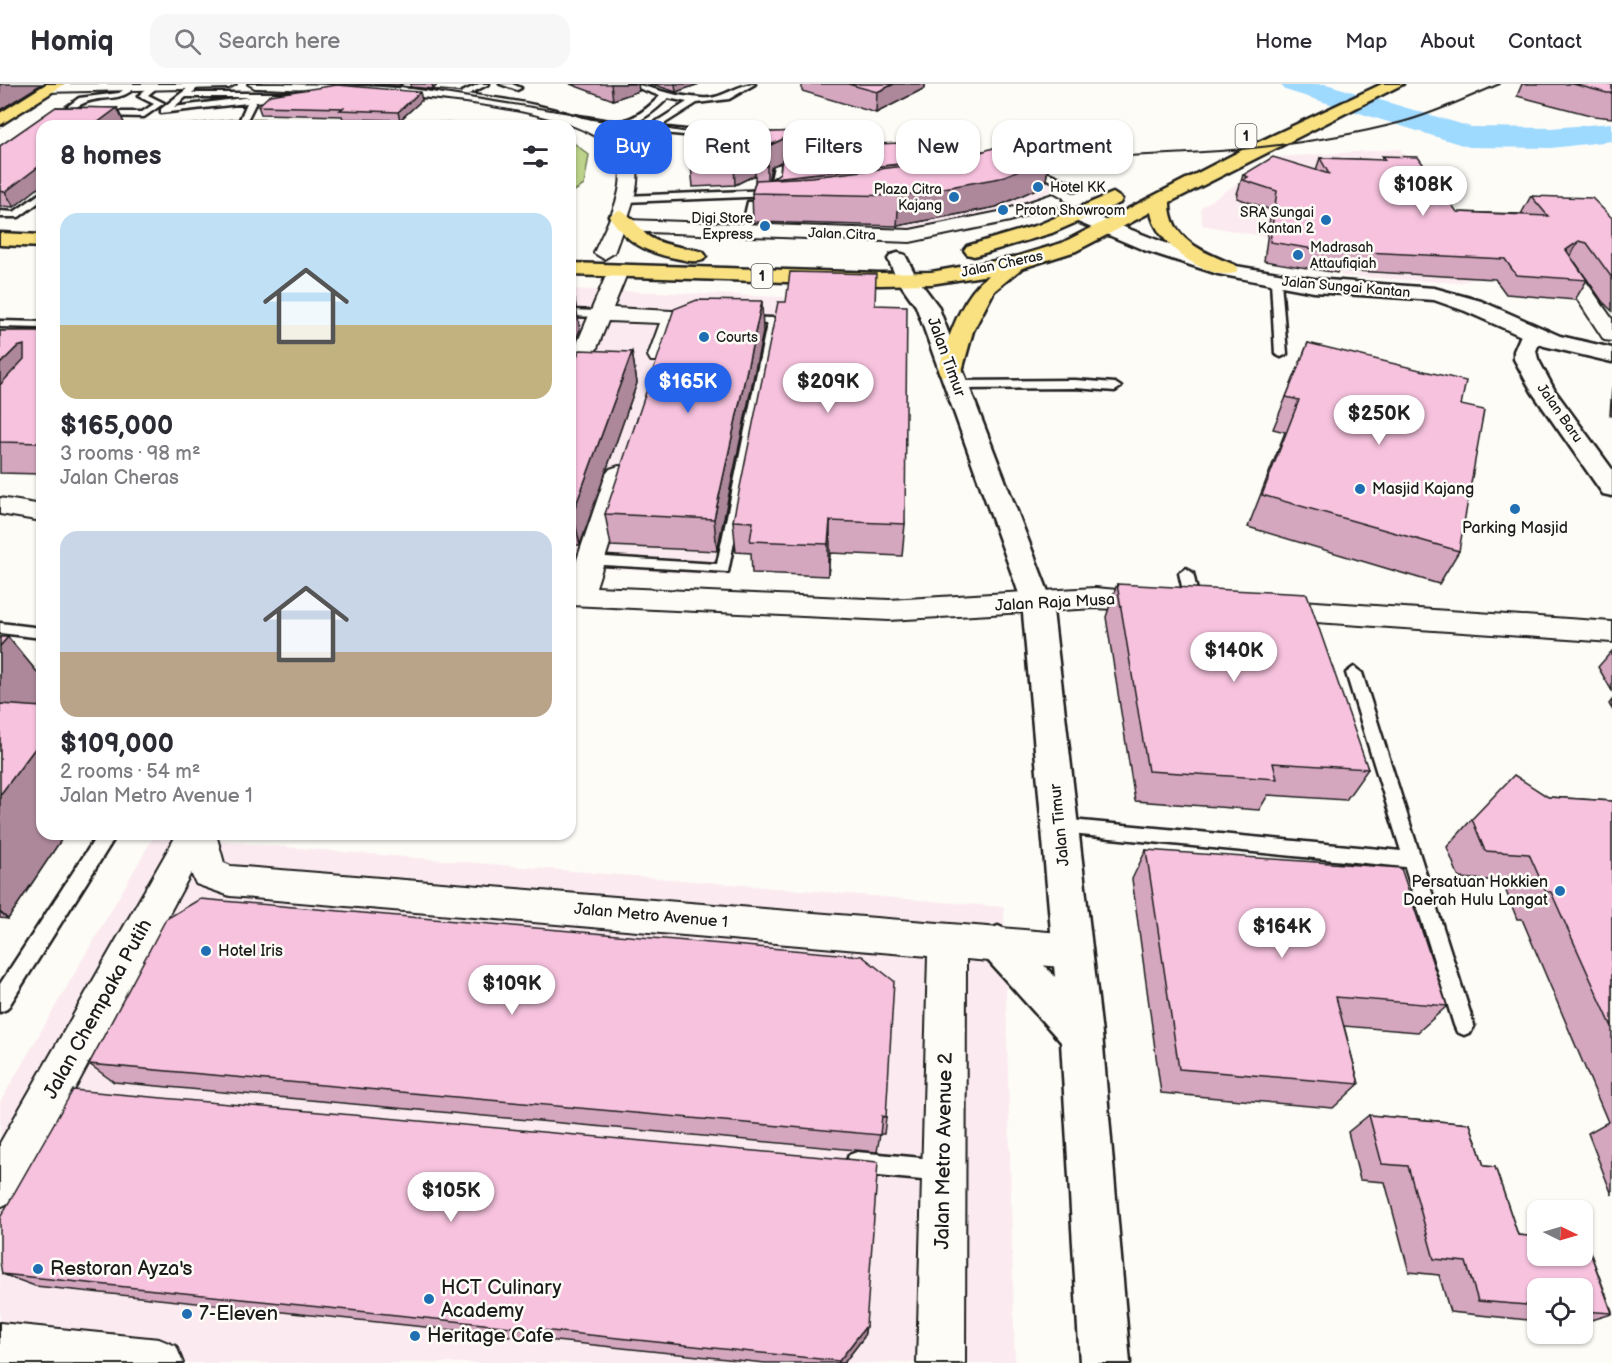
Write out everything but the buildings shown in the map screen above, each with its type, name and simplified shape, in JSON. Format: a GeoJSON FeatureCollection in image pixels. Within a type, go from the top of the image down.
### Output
{"type":"FeatureCollection","features":[{"type":"Feature","properties":{"kind":"main road","name":"Jalan Cheras"},"geometry":{"type":"LineString","coordinates":[[1240,139],[1322,101],[1361,89],[1395,84]]}},
{"type":"Feature","properties":{"kind":"main road"},"geometry":{"type":"LineString","coordinates":[[20,90],[53,86]]}},
{"type":"Feature","properties":{"kind":"main road"},"geometry":{"type":"LineString","coordinates":[[0,120],[53,86]]}},
{"type":"Feature","properties":{"kind":"main road","name":"Jalan Cheras"},"geometry":{"type":"LineString","coordinates":[[576,253],[696,256],[902,269],[930,278],[1015,264],[1069,247],[1343,108],[1361,89]]}},
{"type":"Feature","properties":{"kind":"main road","name":"Jalan Cheras"},"geometry":{"type":"LineString","coordinates":[[953,254],[1008,243],[1080,216],[1129,191]]}},
{"type":"Feature","properties":{"kind":"main road"},"geometry":{"type":"LineString","coordinates":[[1161,200],[1160,221],[1165,231],[1191,253],[1228,269]]}},
{"type":"Feature","properties":{"kind":"main road"},"geometry":{"type":"LineString","coordinates":[[623,214],[631,235],[642,243],[696,256]]}},
{"type":"Feature","properties":{"kind":"main road","name":"Jalan Sungai Kantan"},"geometry":{"type":"LineString","coordinates":[[1080,216],[1161,249],[1276,281],[1434,294],[1475,305],[1532,333],[1571,347],[1612,356]]}},
{"type":"Feature","properties":{"kind":"main road"},"geometry":{"type":"LineString","coordinates":[[0,239],[36,241]]}},
{"type":"Feature","properties":{"kind":"main road"},"geometry":{"type":"LineString","coordinates":[[0,256],[36,257]]}},
{"type":"Feature","properties":{"kind":"main road","name":"Jalan Cheras"},"geometry":{"type":"LineString","coordinates":[[576,269],[902,269],[920,258],[930,278]]}},
{"type":"Feature","properties":{"kind":"main road"},"geometry":{"type":"LineString","coordinates":[[953,378],[962,331],[985,288],[1015,264]]}},
{"type":"Feature","properties":{"kind":"main road","name":"Jalan Timur"},"geometry":{"type":"LineString","coordinates":[[902,269],[927,306],[1037,602],[1081,1034],[1105,1363]]}},
{"type":"Feature","properties":{"kind":"main road","name":"Jalan Timur"},"geometry":{"type":"LineString","coordinates":[[927,306],[930,278]]}},
{"type":"Feature","properties":{"kind":"main road","name":"Jalan Baru"},"geometry":{"type":"LineString","coordinates":[[1532,333],[1525,351],[1533,374],[1612,488]]}},
{"type":"Feature","properties":{"kind":"main road"},"geometry":{"type":"LineString","coordinates":[[998,944],[1081,1034]]}},
{"type":"Feature","properties":{"kind":"street"},"geometry":{"type":"LineString","coordinates":[[53,86],[229,84]]}},
{"type":"Feature","properties":{"kind":"street"},"geometry":{"type":"LineString","coordinates":[[254,92],[403,88],[454,98],[509,104],[573,120]]}},
{"type":"Feature","properties":{"kind":"street"},"geometry":{"type":"LineString","coordinates":[[576,121],[594,130]]}},
{"type":"Feature","properties":{"kind":"street"},"geometry":{"type":"LineString","coordinates":[[604,253],[623,214],[627,174]]}},
{"type":"Feature","properties":{"kind":"street","name":"Jalan Citra"},"geometry":{"type":"LineString","coordinates":[[623,214],[744,230],[910,236],[1004,217],[1053,199]]}},
{"type":"Feature","properties":{"kind":"street"},"geometry":{"type":"LineString","coordinates":[[1566,268],[1612,335]]}},
{"type":"Feature","properties":{"kind":"street"},"geometry":{"type":"LineString","coordinates":[[576,372],[618,271]]}},
{"type":"Feature","properties":{"kind":"street"},"geometry":{"type":"LineString","coordinates":[[600,314],[678,318],[654,373]]}},
{"type":"Feature","properties":{"kind":"street"},"geometry":{"type":"LineString","coordinates":[[576,588],[580,561],[627,450]]}},
{"type":"Feature","properties":{"kind":"street"},"geometry":{"type":"LineString","coordinates":[[0,506],[36,512]]}},
{"type":"Feature","properties":{"kind":"street","name":"Jalan Raja Musa"},"geometry":{"type":"LineString","coordinates":[[576,595],[889,610],[1095,598],[1612,632]]}},
{"type":"Feature","properties":{"kind":"street","name":"Jalan Chempaka Putih"},"geometry":{"type":"LineString","coordinates":[[0,1185],[64,1091],[146,922],[194,840]]}},
{"type":"Feature","properties":{"kind":"street","name":"Jalan Metro Avenue 1"},"geometry":{"type":"LineString","coordinates":[[199,840],[208,873],[230,881],[1072,951]]}},
{"type":"Feature","properties":{"kind":"street","name":"Jalan Metro Avenue 1"},"geometry":{"type":"LineString","coordinates":[[146,922],[176,898],[201,887],[230,881]]}},
{"type":"Feature","properties":{"kind":"street","name":"Jalan Metro Avenue 2"},"geometry":{"type":"LineString","coordinates":[[941,1363],[947,940]]}},
{"type":"Feature","properties":{"kind":"street"},"geometry":{"type":"LineString","coordinates":[[0,1347],[159,1363]]}},
{"type":"Feature","properties":{"kind":"lane"},"geometry":{"type":"LineString","coordinates":[[198,84],[165,111],[254,92],[305,95]]}},
{"type":"Feature","properties":{"kind":"lane"},"geometry":{"type":"LineString","coordinates":[[454,98],[485,84]]}},
{"type":"Feature","properties":{"kind":"lane"},"geometry":{"type":"LineString","coordinates":[[504,84],[517,88]]}},
{"type":"Feature","properties":{"kind":"lane"},"geometry":{"type":"LineString","coordinates":[[631,84],[665,96],[697,99],[725,98],[751,84]]}},
{"type":"Feature","properties":{"kind":"lane"},"geometry":{"type":"LineString","coordinates":[[138,120],[160,103],[142,96],[156,85]]}},
{"type":"Feature","properties":{"kind":"lane"},"geometry":{"type":"LineString","coordinates":[[54,120],[82,100],[120,95],[133,86]]}},
{"type":"Feature","properties":{"kind":"lane"},"geometry":{"type":"LineString","coordinates":[[182,95],[305,95],[363,88]]}},
{"type":"Feature","properties":{"kind":"lane"},"geometry":{"type":"LineString","coordinates":[[244,120],[254,92]]}},
{"type":"Feature","properties":{"kind":"lane"},"geometry":{"type":"LineString","coordinates":[[567,117],[608,126],[633,124],[646,117],[665,96]]}},
{"type":"Feature","properties":{"kind":"lane"},"geometry":{"type":"LineString","coordinates":[[689,120],[697,99]]}},
{"type":"Feature","properties":{"kind":"lane"},"geometry":{"type":"LineString","coordinates":[[63,114],[75,114]]}},
{"type":"Feature","properties":{"kind":"lane"},"geometry":{"type":"LineString","coordinates":[[86,114],[144,115]]}},
{"type":"Feature","properties":{"kind":"lane"},"geometry":{"type":"LineString","coordinates":[[772,142],[783,143]]}},
{"type":"Feature","properties":{"kind":"lane"},"geometry":{"type":"LineString","coordinates":[[884,153],[992,157]]}},
{"type":"Feature","properties":{"kind":"lane"},"geometry":{"type":"LineString","coordinates":[[623,214],[773,193],[777,168],[783,167]]}},
{"type":"Feature","properties":{"kind":"lane"},"geometry":{"type":"LineString","coordinates":[[1044,174],[1078,189]]}},
{"type":"Feature","properties":{"kind":"lane"},"geometry":{"type":"LineString","coordinates":[[1053,199],[1080,216]]}},
{"type":"Feature","properties":{"kind":"lane"},"geometry":{"type":"LineString","coordinates":[[0,214],[16,215],[36,200]]}},
{"type":"Feature","properties":{"kind":"lane"},"geometry":{"type":"LineString","coordinates":[[744,230],[751,204],[781,202]]}},
{"type":"Feature","properties":{"kind":"lane"},"geometry":{"type":"LineString","coordinates":[[1276,281],[1281,354]]}},
{"type":"Feature","properties":{"kind":"lane"},"geometry":{"type":"LineString","coordinates":[[576,313],[600,314]]}},
{"type":"Feature","properties":{"kind":"lane"},"geometry":{"type":"LineString","coordinates":[[580,561],[723,569],[772,321],[728,320]]}},
{"type":"Feature","properties":{"kind":"lane"},"geometry":{"type":"LineString","coordinates":[[0,324],[36,325]]}},
{"type":"Feature","properties":{"kind":"lane"},"geometry":{"type":"LineString","coordinates":[[953,378],[1115,387]]}},
{"type":"Feature","properties":{"kind":"lane"},"geometry":{"type":"LineString","coordinates":[[1186,573],[1217,606]]}},
{"type":"Feature","properties":{"kind":"lane"},"geometry":{"type":"LineString","coordinates":[[0,628],[36,632]]}},
{"type":"Feature","properties":{"kind":"lane"},"geometry":{"type":"LineString","coordinates":[[1354,673],[1464,1025]]}},
{"type":"Feature","properties":{"kind":"lane"},"geometry":{"type":"LineString","coordinates":[[1060,826],[1412,860]]}},
{"type":"Feature","properties":{"kind":"lane"},"geometry":{"type":"LineString","coordinates":[[0,1002],[104,840]]}},
{"type":"Feature","properties":{"kind":"lane"},"geometry":{"type":"LineString","coordinates":[[838,1161],[944,1171]]}},
{"type":"Feature","properties":{"kind":"shaded area","name":"SRA Sungai Kantan 2"},"geometry":{"type":"Polygon","coordinates":[[[1400,149],[1487,276],[1459,283],[1341,276],[1335,259],[1271,238],[1202,225],[1201,207],[1278,157],[1400,149]]]}},
{"type":"Feature","properties":{"kind":"shaded area","name":"Plaza Citra Kajang"},"geometry":{"type":"Polygon","coordinates":[[[992,168],[992,174],[1031,174],[1061,187],[1000,214],[908,232],[749,227],[754,206],[955,174],[980,174],[980,170],[992,168]]]}},
{"type":"Feature","properties":{"kind":"shaded area"},"geometry":{"type":"Polygon","coordinates":[[[576,289],[785,297],[729,576],[576,566],[576,289]]]}},
{"type":"Feature","properties":{"kind":"shaded area"},"geometry":{"type":"Polygon","coordinates":[[[152,840],[202,840],[1004,907],[1015,1363],[0,1363],[0,1102],[152,840]]]}},
{"type":"Feature","properties":{"kind":"green space"},"geometry":{"type":"Polygon","coordinates":[[[234,119],[294,120],[226,120],[234,119]]]}},
{"type":"Feature","properties":{"kind":"green space"},"geometry":{"type":"Polygon","coordinates":[[[576,145],[589,155],[584,185],[576,190],[576,145]]]}},
{"type":"Feature","properties":{"kind":"waterway"},"geometry":{"type":"LineString","coordinates":[[1295,84],[1469,137],[1551,138],[1612,132]]}},
{"type":"Feature","properties":{"kind":"railway"},"geometry":{"type":"LineString","coordinates":[[388,84],[684,131]]}},
{"type":"Feature","properties":{"kind":"railway"},"geometry":{"type":"LineString","coordinates":[[1133,156],[1265,147],[1356,133],[1415,118],[1500,84]]}},
{"type":"Feature","properties":{"kind":"railway"},"geometry":{"type":"LineString","coordinates":[[889,155],[982,158]]}},
{"type":"Feature","properties":{"kind":"place","name":"Hotel KK"},"geometry":{"type":"Point","coordinates":[1038,187]}},
{"type":"Feature","properties":{"kind":"place","name":"Plaza Citra Kajang"},"geometry":{"type":"Point","coordinates":[954,197]}},
{"type":"Feature","properties":{"kind":"place","name":"Proton Showroom"},"geometry":{"type":"Point","coordinates":[1003,210]}},
{"type":"Feature","properties":{"kind":"place","name":"SRA Sungai Kantan 2"},"geometry":{"type":"Point","coordinates":[1326,220]}},
{"type":"Feature","properties":{"kind":"place","name":"Digi Store Express"},"geometry":{"type":"Point","coordinates":[765,226]}},
{"type":"Feature","properties":{"kind":"place","name":"Madrasah Attaufiqiah"},"geometry":{"type":"Point","coordinates":[1298,255]}},
{"type":"Feature","properties":{"kind":"place","name":"Courts"},"geometry":{"type":"Point","coordinates":[704,337]}},
{"type":"Feature","properties":{"kind":"place","name":"Masjid Kajang"},"geometry":{"type":"Point","coordinates":[1360,489]}},
{"type":"Feature","properties":{"kind":"place","name":"Parking Masjid"},"geometry":{"type":"Point","coordinates":[1515,509]}},
{"type":"Feature","properties":{"kind":"place","name":"Persatuan Hokkien Daerah Hulu Langat"},"geometry":{"type":"Point","coordinates":[1560,891]}},
{"type":"Feature","properties":{"kind":"place","name":"Hotel Iris"},"geometry":{"type":"Point","coordinates":[206,951]}},
{"type":"Feature","properties":{"kind":"place","name":"Restoran Ayza's"},"geometry":{"type":"Point","coordinates":[38,1269]}},
{"type":"Feature","properties":{"kind":"place","name":"HCT Culinary Academy"},"geometry":{"type":"Point","coordinates":[429,1299]}},
{"type":"Feature","properties":{"kind":"place","name":"7-Eleven"},"geometry":{"type":"Point","coordinates":[187,1314]}},
{"type":"Feature","properties":{"kind":"place","name":"Heritage Cafe"},"geometry":{"type":"Point","coordinates":[415,1336]}}]}
